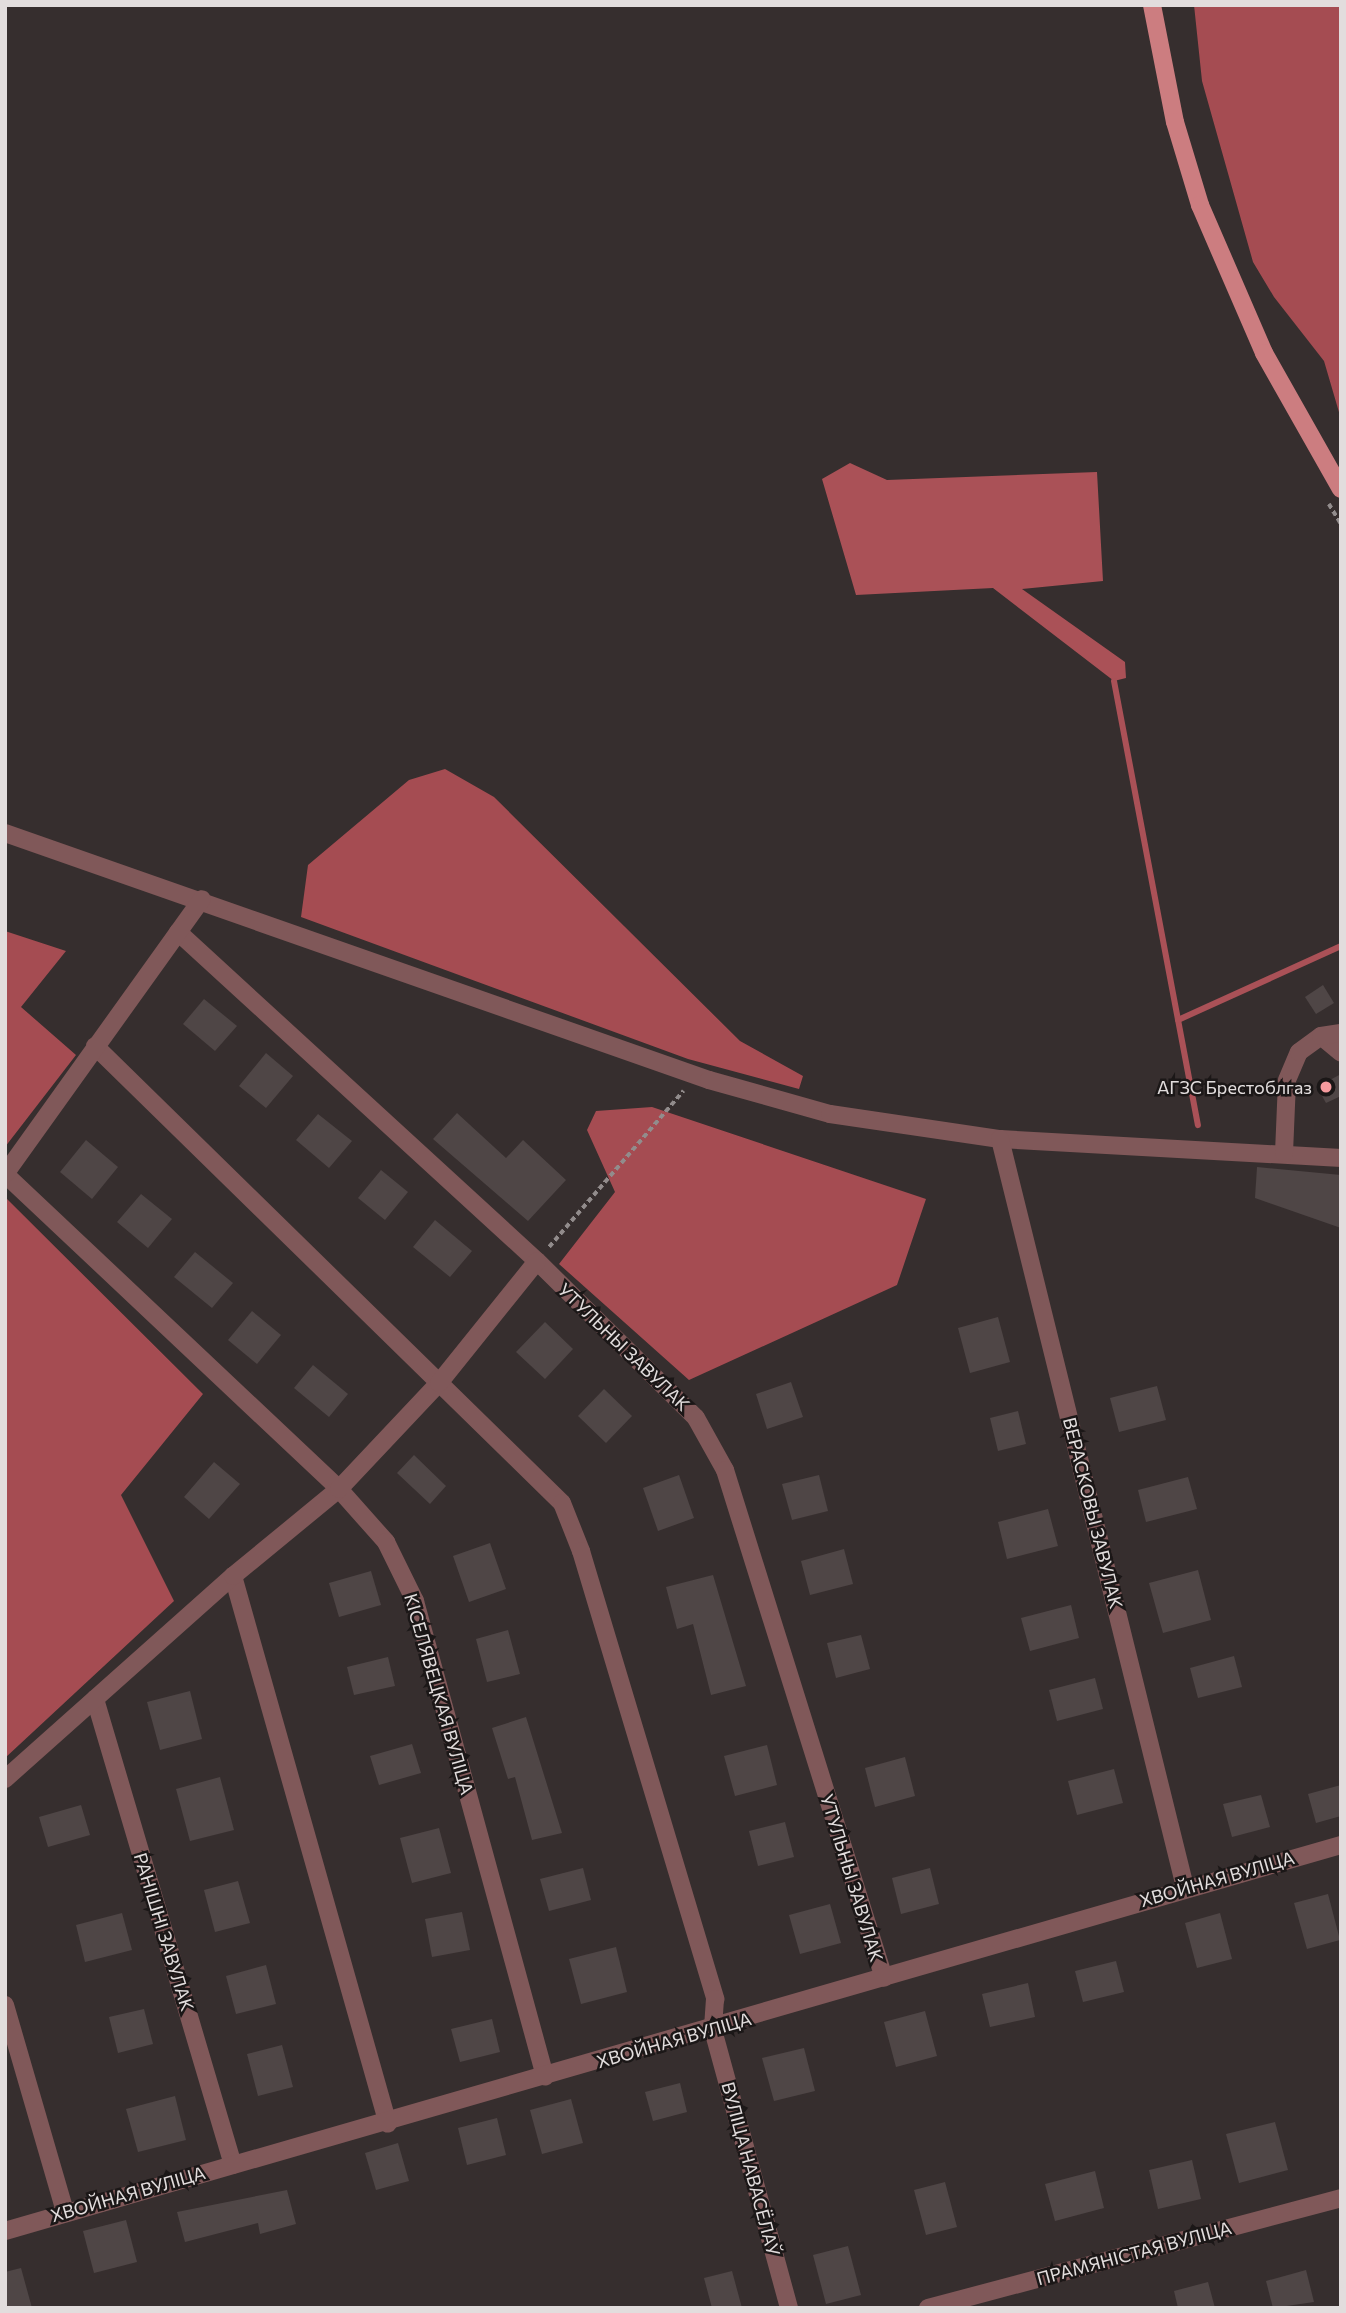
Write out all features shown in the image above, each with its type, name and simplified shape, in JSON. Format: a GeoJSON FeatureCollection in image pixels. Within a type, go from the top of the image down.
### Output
{"type":"FeatureCollection","features":[{"type":"Feature","properties":{"kind":"main road"},"geometry":{"type":"LineString","coordinates":[[1152,5],[1175,122],[1200,205],[1264,353],[1341,489]]}},
{"type":"Feature","properties":{"kind":"street"},"geometry":{"type":"LineString","coordinates":[[5,833],[202,899],[696,1076],[831,1114],[1000,1139],[1341,1158]]}},
{"type":"Feature","properties":{"kind":"street"},"geometry":{"type":"LineString","coordinates":[[5,1174],[202,899]]}},
{"type":"Feature","properties":{"kind":"street","name":"УТУЛЬНЫ ЗАВУЛАК"},"geometry":{"type":"LineString","coordinates":[[178,932],[537,1261],[696,1418],[725,1471],[884,1978]]}},
{"type":"Feature","properties":{"kind":"street"},"geometry":{"type":"LineString","coordinates":[[1284,1153],[1287,1080],[1298,1052],[1321,1036],[1341,1033]]}},
{"type":"Feature","properties":{"kind":"street"},"geometry":{"type":"LineString","coordinates":[[1321,1036],[1341,1053]]}},
{"type":"Feature","properties":{"kind":"street","name":"ВУЛІЦА НАВАСЁЛАЎ"},"geometry":{"type":"LineString","coordinates":[[95,1046],[562,1503],[581,1551],[715,1998],[713,2030],[789,2308]]}},
{"type":"Feature","properties":{"kind":"street","name":"ВЕРАСКОВЫ ЗАВУЛАК"},"geometry":{"type":"LineString","coordinates":[[1000,1139],[1185,1887]]}},
{"type":"Feature","properties":{"kind":"street","name":"КІСЕЛЯВЕЦКАЯ ВУЛІЦА"},"geometry":{"type":"LineString","coordinates":[[5,1174],[340,1489],[386,1542],[415,1601],[545,2077]]}},
{"type":"Feature","properties":{"kind":"street"},"geometry":{"type":"LineString","coordinates":[[5,1779],[233,1576],[340,1489],[439,1382],[537,1261]]}},
{"type":"Feature","properties":{"kind":"street"},"geometry":{"type":"LineString","coordinates":[[233,1576],[388,2124]]}},
{"type":"Feature","properties":{"kind":"street","name":"РАНІШНІ ЗАВУЛАК"},"geometry":{"type":"LineString","coordinates":[[95,1699],[233,2165]]}},
{"type":"Feature","properties":{"kind":"street","name":"ХВОЙНАЯ ВУЛІЦА"},"geometry":{"type":"LineString","coordinates":[[5,2231],[65,2211],[388,2124],[713,2030],[1185,1887],[1341,1845]]}},
{"type":"Feature","properties":{"kind":"street"},"geometry":{"type":"LineString","coordinates":[[5,2005],[65,2211]]}},
{"type":"Feature","properties":{"kind":"street","name":"ПРАМЯНІСТАЯ ВУЛІЦА"},"geometry":{"type":"LineString","coordinates":[[928,2308],[1341,2198]]}},
{"type":"Feature","properties":{"kind":"path"},"geometry":{"type":"LineString","coordinates":[[537,1261],[696,1076]]}},
{"type":"Feature","properties":{"kind":"shaded area"},"geometry":{"type":"Polygon","coordinates":[[[1194,5],[1341,5],[1341,419],[1324,361],[1274,297],[1253,262],[1202,81],[1194,5]]]}},
{"type":"Feature","properties":{"kind":"shaded area"},"geometry":{"type":"Polygon","coordinates":[[[850,463],[887,480],[1097,472],[1103,581],[1022,589],[1125,662],[1126,678],[1114,681],[993,588],[856,595],[822,479],[850,463]]]}},
{"type":"Feature","properties":{"kind":"shaded area"},"geometry":{"type":"Polygon","coordinates":[[[445,769],[494,797],[740,1041],[803,1076],[799,1089],[688,1059],[301,917],[308,865],[409,780],[445,769]]]}},
{"type":"Feature","properties":{"kind":"shaded area"},"geometry":{"type":"Polygon","coordinates":[[[5,931],[66,951],[21,1007],[76,1055],[5,1147],[5,931]]]}},
{"type":"Feature","properties":{"kind":"shaded area"},"geometry":{"type":"Polygon","coordinates":[[[652,1107],[926,1199],[897,1285],[689,1380],[559,1264],[615,1192],[587,1130],[596,1111],[652,1107]]]}},
{"type":"Feature","properties":{"kind":"shaded area"},"geometry":{"type":"Polygon","coordinates":[[[5,1197],[203,1394],[121,1495],[174,1601],[5,1758],[5,1197]]]}},
{"type":"Feature","properties":{"kind":"building"},"geometry":{"type":"Polygon","coordinates":[[[1323,985],[1334,1003],[1316,1014],[1305,997],[1323,985]]]}},
{"type":"Feature","properties":{"kind":"building"},"geometry":{"type":"Polygon","coordinates":[[[204,999],[237,1026],[215,1051],[183,1024],[204,999]]]}},
{"type":"Feature","properties":{"kind":"building"},"geometry":{"type":"Polygon","coordinates":[[[266,1053],[293,1076],[266,1108],[239,1086],[266,1053]]]}},
{"type":"Feature","properties":{"kind":"building","name":"АГЗС Брестоблгаз"},"geometry":{"type":"Polygon","coordinates":[[[1341,1074],[1341,1096],[1326,1103],[1317,1087],[1341,1074]]]}},
{"type":"Feature","properties":{"kind":"building"},"geometry":{"type":"Polygon","coordinates":[[[457,1113],[506,1158],[523,1140],[566,1180],[528,1221],[433,1139],[457,1113]]]}},
{"type":"Feature","properties":{"kind":"building"},"geometry":{"type":"Polygon","coordinates":[[[318,1114],[352,1141],[329,1168],[296,1140],[318,1114]]]}},
{"type":"Feature","properties":{"kind":"building"},"geometry":{"type":"Polygon","coordinates":[[[86,1140],[118,1167],[92,1199],[60,1172],[86,1140]]]}},
{"type":"Feature","properties":{"kind":"building"},"geometry":{"type":"Polygon","coordinates":[[[1257,1167],[1341,1175],[1341,1228],[1255,1198],[1257,1167]]]}},
{"type":"Feature","properties":{"kind":"building"},"geometry":{"type":"Polygon","coordinates":[[[381,1170],[408,1192],[385,1220],[358,1198],[381,1170]]]}},
{"type":"Feature","properties":{"kind":"building"},"geometry":{"type":"Polygon","coordinates":[[[141,1194],[172,1219],[148,1248],[117,1222],[141,1194]]]}},
{"type":"Feature","properties":{"kind":"building"},"geometry":{"type":"Polygon","coordinates":[[[435,1220],[472,1251],[450,1277],[413,1247],[435,1220]]]}},
{"type":"Feature","properties":{"kind":"building"},"geometry":{"type":"Polygon","coordinates":[[[195,1252],[233,1283],[212,1308],[174,1277],[195,1252]]]}},
{"type":"Feature","properties":{"kind":"building"},"geometry":{"type":"Polygon","coordinates":[[[252,1311],[281,1335],[257,1364],[228,1340],[252,1311]]]}},
{"type":"Feature","properties":{"kind":"building"},"geometry":{"type":"Polygon","coordinates":[[[998,1317],[1010,1362],[970,1373],[958,1328],[998,1317]]]}},
{"type":"Feature","properties":{"kind":"building"},"geometry":{"type":"Polygon","coordinates":[[[545,1322],[573,1349],[545,1379],[516,1352],[545,1322]]]}},
{"type":"Feature","properties":{"kind":"building"},"geometry":{"type":"Polygon","coordinates":[[[313,1365],[348,1394],[329,1417],[294,1388],[313,1365]]]}},
{"type":"Feature","properties":{"kind":"building"},"geometry":{"type":"Polygon","coordinates":[[[791,1382],[803,1417],[767,1429],[756,1394],[791,1382]]]}},
{"type":"Feature","properties":{"kind":"building"},"geometry":{"type":"Polygon","coordinates":[[[1157,1386],[1166,1420],[1119,1432],[1110,1398],[1157,1386]]]}},
{"type":"Feature","properties":{"kind":"building"},"geometry":{"type":"Polygon","coordinates":[[[604,1389],[632,1416],[606,1443],[578,1416],[604,1389]]]}},
{"type":"Feature","properties":{"kind":"building"},"geometry":{"type":"Polygon","coordinates":[[[1018,1411],[1026,1444],[998,1451],[990,1418],[1018,1411]]]}},
{"type":"Feature","properties":{"kind":"building"},"geometry":{"type":"Polygon","coordinates":[[[414,1455],[446,1486],[430,1504],[397,1473],[414,1455]]]}},
{"type":"Feature","properties":{"kind":"building"},"geometry":{"type":"Polygon","coordinates":[[[214,1462],[240,1484],[209,1519],[184,1497],[214,1462]]]}},
{"type":"Feature","properties":{"kind":"building"},"geometry":{"type":"Polygon","coordinates":[[[679,1475],[694,1518],[658,1531],[643,1488],[679,1475]]]}},
{"type":"Feature","properties":{"kind":"building"},"geometry":{"type":"Polygon","coordinates":[[[819,1475],[828,1511],[792,1520],[782,1484],[819,1475]]]}},
{"type":"Feature","properties":{"kind":"building"},"geometry":{"type":"Polygon","coordinates":[[[1188,1477],[1197,1509],[1146,1522],[1138,1490],[1188,1477]]]}},
{"type":"Feature","properties":{"kind":"building"},"geometry":{"type":"Polygon","coordinates":[[[1048,1509],[1058,1546],[1007,1559],[998,1522],[1048,1509]]]}},
{"type":"Feature","properties":{"kind":"building"},"geometry":{"type":"Polygon","coordinates":[[[490,1543],[506,1589],[469,1602],[453,1556],[490,1543]]]}},
{"type":"Feature","properties":{"kind":"building"},"geometry":{"type":"Polygon","coordinates":[[[844,1549],[853,1584],[810,1595],[801,1561],[844,1549]]]}},
{"type":"Feature","properties":{"kind":"building"},"geometry":{"type":"Polygon","coordinates":[[[1198,1570],[1211,1620],[1163,1633],[1149,1583],[1198,1570]]]}},
{"type":"Feature","properties":{"kind":"building"},"geometry":{"type":"Polygon","coordinates":[[[371,1571],[381,1605],[339,1617],[329,1583],[371,1571]]]}},
{"type":"Feature","properties":{"kind":"building"},"geometry":{"type":"Polygon","coordinates":[[[713,1575],[746,1686],[711,1695],[693,1624],[677,1629],[666,1587],[713,1575]]]}},
{"type":"Feature","properties":{"kind":"building"},"geometry":{"type":"Polygon","coordinates":[[[1071,1605],[1079,1638],[1030,1651],[1021,1618],[1071,1605]]]}},
{"type":"Feature","properties":{"kind":"building"},"geometry":{"type":"Polygon","coordinates":[[[508,1630],[520,1674],[487,1682],[476,1639],[508,1630]]]}},
{"type":"Feature","properties":{"kind":"building"},"geometry":{"type":"Polygon","coordinates":[[[861,1635],[870,1669],[836,1678],[827,1643],[861,1635]]]}},
{"type":"Feature","properties":{"kind":"building"},"geometry":{"type":"Polygon","coordinates":[[[1234,1656],[1242,1687],[1198,1698],[1190,1668],[1234,1656]]]}},
{"type":"Feature","properties":{"kind":"building"},"geometry":{"type":"Polygon","coordinates":[[[388,1657],[395,1686],[354,1695],[347,1667],[388,1657]]]}},
{"type":"Feature","properties":{"kind":"building"},"geometry":{"type":"Polygon","coordinates":[[[1095,1678],[1103,1709],[1057,1721],[1049,1690],[1095,1678]]]}},
{"type":"Feature","properties":{"kind":"building"},"geometry":{"type":"Polygon","coordinates":[[[190,1691],[202,1739],[160,1750],[147,1702],[190,1691]]]}},
{"type":"Feature","properties":{"kind":"building"},"geometry":{"type":"Polygon","coordinates":[[[526,1717],[562,1833],[532,1840],[515,1777],[508,1779],[492,1728],[526,1717]]]}},
{"type":"Feature","properties":{"kind":"building"},"geometry":{"type":"Polygon","coordinates":[[[412,1744],[421,1773],[379,1785],[370,1756],[412,1744]]]}},
{"type":"Feature","properties":{"kind":"building"},"geometry":{"type":"Polygon","coordinates":[[[767,1745],[777,1785],[735,1796],[724,1756],[767,1745]]]}},
{"type":"Feature","properties":{"kind":"building"},"geometry":{"type":"Polygon","coordinates":[[[905,1757],[915,1796],[875,1807],[865,1768],[905,1757]]]}},
{"type":"Feature","properties":{"kind":"building"},"geometry":{"type":"Polygon","coordinates":[[[1114,1769],[1123,1803],[1077,1815],[1068,1781],[1114,1769]]]}},
{"type":"Feature","properties":{"kind":"building"},"geometry":{"type":"Polygon","coordinates":[[[220,1777],[234,1830],[190,1841],[176,1789],[220,1777]]]}},
{"type":"Feature","properties":{"kind":"building"},"geometry":{"type":"Polygon","coordinates":[[[1341,1785],[1341,1816],[1316,1823],[1308,1794],[1341,1785]]]}},
{"type":"Feature","properties":{"kind":"building"},"geometry":{"type":"Polygon","coordinates":[[[1261,1795],[1270,1827],[1232,1837],[1223,1804],[1261,1795]]]}},
{"type":"Feature","properties":{"kind":"building"},"geometry":{"type":"Polygon","coordinates":[[[81,1805],[90,1835],[48,1847],[39,1817],[81,1805]]]}},
{"type":"Feature","properties":{"kind":"building"},"geometry":{"type":"Polygon","coordinates":[[[785,1822],[794,1857],[758,1866],[749,1831],[785,1822]]]}},
{"type":"Feature","properties":{"kind":"building"},"geometry":{"type":"Polygon","coordinates":[[[439,1828],[451,1873],[412,1883],[400,1838],[439,1828]]]}},
{"type":"Feature","properties":{"kind":"building"},"geometry":{"type":"Polygon","coordinates":[[[583,1868],[591,1900],[549,1911],[540,1879],[583,1868]]]}},
{"type":"Feature","properties":{"kind":"building"},"geometry":{"type":"Polygon","coordinates":[[[930,1868],[939,1904],[901,1914],[892,1878],[930,1868]]]}},
{"type":"Feature","properties":{"kind":"building"},"geometry":{"type":"Polygon","coordinates":[[[238,1881],[250,1923],[215,1932],[204,1890],[238,1881]]]}},
{"type":"Feature","properties":{"kind":"building"},"geometry":{"type":"Polygon","coordinates":[[[1328,1894],[1340,1940],[1307,1949],[1294,1903],[1328,1894]]]}},
{"type":"Feature","properties":{"kind":"building"},"geometry":{"type":"Polygon","coordinates":[[[830,1904],[841,1943],[800,1954],[789,1915],[830,1904]]]}},
{"type":"Feature","properties":{"kind":"building"},"geometry":{"type":"Polygon","coordinates":[[[462,1912],[470,1950],[432,1957],[425,1919],[462,1912]]]}},
{"type":"Feature","properties":{"kind":"building"},"geometry":{"type":"Polygon","coordinates":[[[122,1913],[132,1950],[85,1962],[76,1925],[122,1913]]]}},
{"type":"Feature","properties":{"kind":"building"},"geometry":{"type":"Polygon","coordinates":[[[1220,1913],[1232,1959],[1197,1968],[1185,1923],[1220,1913]]]}},
{"type":"Feature","properties":{"kind":"building"},"geometry":{"type":"Polygon","coordinates":[[[616,1947],[627,1992],[581,2004],[569,1959],[616,1947]]]}},
{"type":"Feature","properties":{"kind":"building"},"geometry":{"type":"Polygon","coordinates":[[[1116,1961],[1124,1992],[1083,2002],[1075,1971],[1116,1961]]]}},
{"type":"Feature","properties":{"kind":"building"},"geometry":{"type":"Polygon","coordinates":[[[266,1965],[276,2004],[236,2014],[226,1976],[266,1965]]]}},
{"type":"Feature","properties":{"kind":"building"},"geometry":{"type":"Polygon","coordinates":[[[1028,1983],[1035,2017],[990,2027],[982,1994],[1028,1983]]]}},
{"type":"Feature","properties":{"kind":"building"},"geometry":{"type":"Polygon","coordinates":[[[144,2009],[153,2044],[118,2053],[109,2017],[144,2009]]]}},
{"type":"Feature","properties":{"kind":"building"},"geometry":{"type":"Polygon","coordinates":[[[925,2011],[937,2056],[896,2067],[884,2022],[925,2011]]]}},
{"type":"Feature","properties":{"kind":"building"},"geometry":{"type":"Polygon","coordinates":[[[492,2019],[500,2052],[460,2062],[451,2029],[492,2019]]]}},
{"type":"Feature","properties":{"kind":"building"},"geometry":{"type":"Polygon","coordinates":[[[282,2045],[293,2087],[258,2096],[247,2054],[282,2045]]]}},
{"type":"Feature","properties":{"kind":"building"},"geometry":{"type":"Polygon","coordinates":[[[804,2048],[815,2091],[774,2101],[762,2058],[804,2048]]]}},
{"type":"Feature","properties":{"kind":"building"},"geometry":{"type":"Polygon","coordinates":[[[680,2083],[687,2112],[653,2121],[645,2092],[680,2083]]]}},
{"type":"Feature","properties":{"kind":"building"},"geometry":{"type":"Polygon","coordinates":[[[175,2096],[186,2140],[138,2152],[126,2109],[175,2096]]]}},
{"type":"Feature","properties":{"kind":"building"},"geometry":{"type":"Polygon","coordinates":[[[571,2099],[583,2143],[542,2154],[530,2110],[571,2099]]]}},
{"type":"Feature","properties":{"kind":"building"},"geometry":{"type":"Polygon","coordinates":[[[497,2118],[506,2155],[467,2165],[458,2128],[497,2118]]]}},
{"type":"Feature","properties":{"kind":"building"},"geometry":{"type":"Polygon","coordinates":[[[1275,2122],[1288,2170],[1239,2183],[1226,2134],[1275,2122]]]}},
{"type":"Feature","properties":{"kind":"building"},"geometry":{"type":"Polygon","coordinates":[[[398,2143],[409,2181],[376,2190],[365,2153],[398,2143]]]}},
{"type":"Feature","properties":{"kind":"building"},"geometry":{"type":"Polygon","coordinates":[[[1192,2160],[1201,2199],[1158,2209],[1149,2170],[1192,2160]]]}},
{"type":"Feature","properties":{"kind":"building"},"geometry":{"type":"Polygon","coordinates":[[[1095,2171],[1104,2208],[1055,2221],[1045,2184],[1095,2171]]]}},
{"type":"Feature","properties":{"kind":"building"},"geometry":{"type":"Polygon","coordinates":[[[945,2182],[957,2227],[926,2235],[914,2190],[945,2182]]]}},
{"type":"Feature","properties":{"kind":"building"},"geometry":{"type":"Polygon","coordinates":[[[287,2190],[296,2224],[260,2234],[258,2223],[185,2242],[177,2212],[287,2190]]]}},
{"type":"Feature","properties":{"kind":"building"},"geometry":{"type":"Polygon","coordinates":[[[126,2220],[137,2262],[94,2273],[83,2231],[126,2220]]]}},
{"type":"Feature","properties":{"kind":"building"},"geometry":{"type":"Polygon","coordinates":[[[848,2246],[861,2295],[826,2304],[813,2255],[848,2246]]]}},
{"type":"Feature","properties":{"kind":"building"},"geometry":{"type":"Polygon","coordinates":[[[21,2268],[32,2308],[5,2308],[5,2272],[21,2268]]]}},
{"type":"Feature","properties":{"kind":"building"},"geometry":{"type":"Polygon","coordinates":[[[1306,2270],[1314,2302],[1273,2308],[1266,2281],[1306,2270]]]}},
{"type":"Feature","properties":{"kind":"building"},"geometry":{"type":"Polygon","coordinates":[[[732,2271],[742,2308],[712,2308],[704,2278],[732,2271]]]}},
{"type":"Feature","properties":{"kind":"building"},"geometry":{"type":"Polygon","coordinates":[[[1208,2282],[1215,2308],[1178,2308],[1174,2291],[1208,2282]]]}},
{"type":"Feature","properties":{"kind":"waterway"},"geometry":{"type":"LineString","coordinates":[[1114,681],[1198,1125]]}},
{"type":"Feature","properties":{"kind":"waterway"},"geometry":{"type":"LineString","coordinates":[[1178,1020],[1341,946]]}},
{"type":"Feature","properties":{"kind":"place","name":"АГЗС Брестоблгаз"},"geometry":{"type":"Point","coordinates":[1326,1087]}}]}
